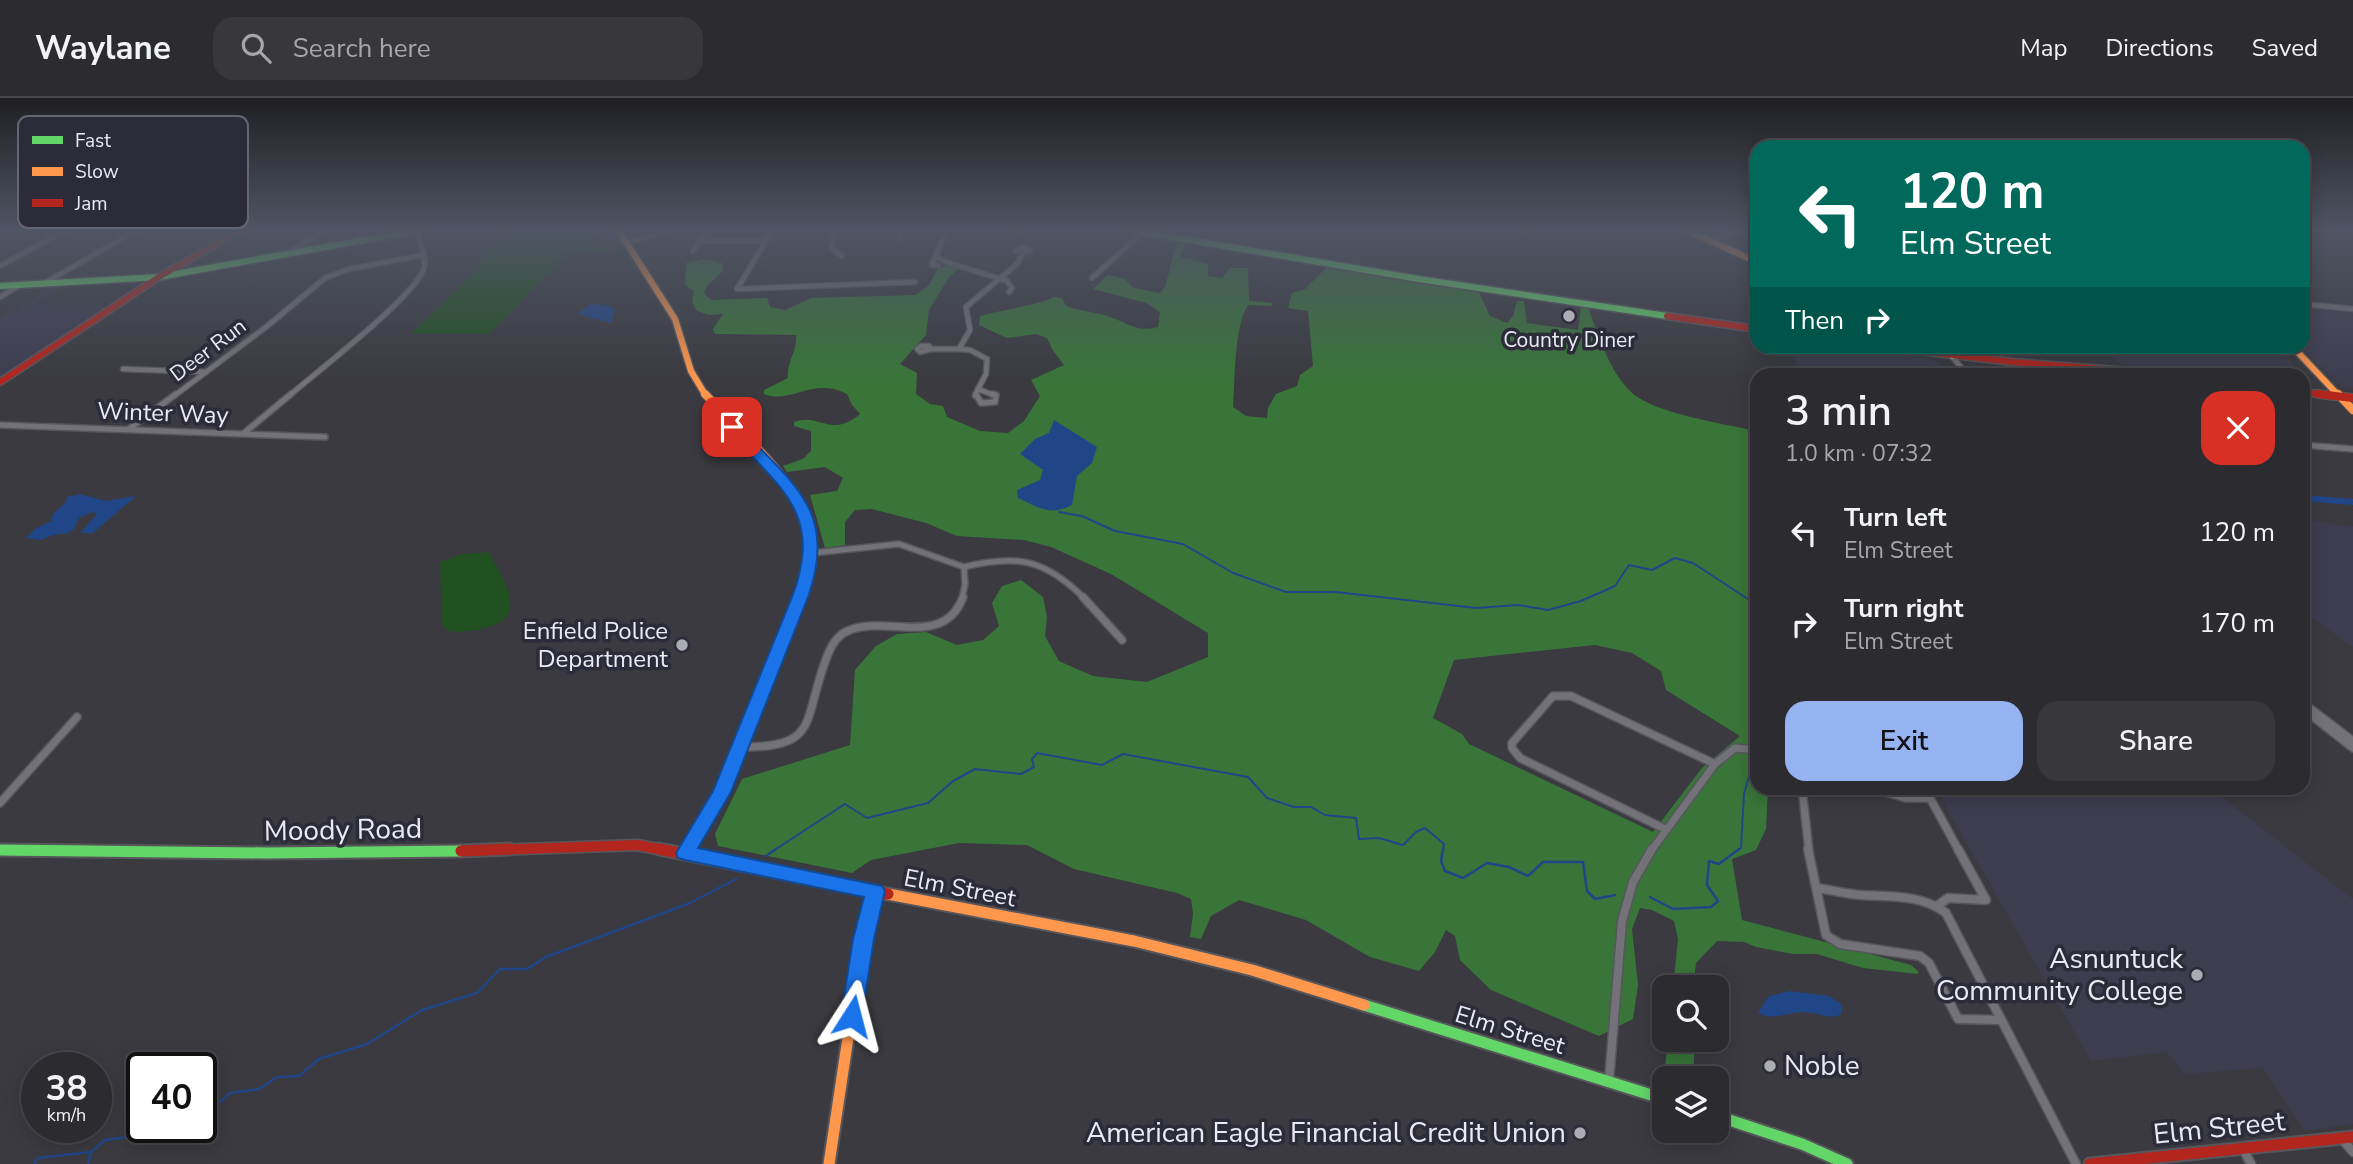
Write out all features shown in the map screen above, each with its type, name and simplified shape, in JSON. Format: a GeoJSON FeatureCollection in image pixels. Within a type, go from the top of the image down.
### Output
{"type":"FeatureCollection","features":[{"type":"Feature","properties":{"kind":"street"},"geometry":{"type":"LineString","coordinates":[[43,284],[49,281]]}},
{"type":"Feature","properties":{"kind":"street"},"geometry":{"type":"LineString","coordinates":[[0,286],[97,281]]}},
{"type":"Feature","properties":{"kind":"street"},"geometry":{"type":"LineString","coordinates":[[0,382],[153,281]]}},
{"type":"Feature","properties":{"kind":"street","name":"Deer Run"},"geometry":{"type":"LineString","coordinates":[[129,429],[323,281]]}},
{"type":"Feature","properties":{"kind":"street"},"geometry":{"type":"LineString","coordinates":[[244,433],[368,329],[418,281]]}},
{"type":"Feature","properties":{"kind":"street"},"geometry":{"type":"LineString","coordinates":[[651,281],[675,319],[691,371],[702,391],[799,500],[809,524],[812,553],[809,572],[800,597],[740,747],[710,814],[685,853]]}},
{"type":"Feature","properties":{"kind":"street"},"geometry":{"type":"LineString","coordinates":[[742,281],[737,289],[915,282]]}},
{"type":"Feature","properties":{"kind":"street"},"geometry":{"type":"LineString","coordinates":[[959,349],[970,330],[966,307],[997,281]]}},
{"type":"Feature","properties":{"kind":"street"},"geometry":{"type":"LineString","coordinates":[[1005,281],[1012,288],[1009,292]]}},
{"type":"Feature","properties":{"kind":"street"},"geometry":{"type":"LineString","coordinates":[[1431,281],[1750,328]]}},
{"type":"Feature","properties":{"kind":"street"},"geometry":{"type":"LineString","coordinates":[[0,297],[20,285]]}},
{"type":"Feature","properties":{"kind":"street"},"geometry":{"type":"LineString","coordinates":[[2310,305],[2353,309]]}},
{"type":"Feature","properties":{"kind":"street"},"geometry":{"type":"LineString","coordinates":[[931,349],[970,350],[986,359],[987,373],[977,389],[977,401],[995,402],[996,395],[977,389]]}},
{"type":"Feature","properties":{"kind":"street"},"geometry":{"type":"LineString","coordinates":[[1937,354],[2078,368]]}},
{"type":"Feature","properties":{"kind":"street"},"geometry":{"type":"LineString","coordinates":[[2300,354],[2353,410]]}},
{"type":"Feature","properties":{"kind":"street"},"geometry":{"type":"LineString","coordinates":[[1952,356],[1961,368]]}},
{"type":"Feature","properties":{"kind":"street"},"geometry":{"type":"LineString","coordinates":[[123,369],[206,372]]}},
{"type":"Feature","properties":{"kind":"street"},"geometry":{"type":"LineString","coordinates":[[2310,391],[2353,396]]}},
{"type":"Feature","properties":{"kind":"street","name":"Winter Way"},"geometry":{"type":"LineString","coordinates":[[0,425],[325,437]]}},
{"type":"Feature","properties":{"kind":"street"},"geometry":{"type":"LineString","coordinates":[[2310,446],[2353,449]]}},
{"type":"Feature","properties":{"kind":"street"},"geometry":{"type":"LineString","coordinates":[[812,553],[899,544],[964,567],[988,559],[1007,557],[1057,572],[1122,640]]}},
{"type":"Feature","properties":{"kind":"street"},"geometry":{"type":"LineString","coordinates":[[740,747],[780,746],[801,734],[808,723],[815,690],[831,646],[838,637],[856,629],[923,626],[943,620],[956,612],[964,596],[964,567]]}},
{"type":"Feature","properties":{"kind":"street"},"geometry":{"type":"LineString","coordinates":[[1665,829],[1520,758],[1512,748],[1512,743],[1547,701],[1561,695],[1571,696],[1716,764]]}},
{"type":"Feature","properties":{"kind":"street"},"geometry":{"type":"LineString","coordinates":[[2310,709],[2353,744]]}},
{"type":"Feature","properties":{"kind":"street"},"geometry":{"type":"LineString","coordinates":[[2310,714],[2353,744]]}},
{"type":"Feature","properties":{"kind":"street"},"geometry":{"type":"LineString","coordinates":[[0,803],[77,717]]}},
{"type":"Feature","properties":{"kind":"street"},"geometry":{"type":"LineString","coordinates":[[1609,1081],[1622,921],[1633,882],[1665,829],[1716,764],[1735,748],[1750,749]]}},
{"type":"Feature","properties":{"kind":"street"},"geometry":{"type":"LineString","coordinates":[[1802,795],[1805,834],[1826,935],[1840,944],[1920,956],[1929,963],[1958,1019],[2000,1020]]}},
{"type":"Feature","properties":{"kind":"street"},"geometry":{"type":"LineString","coordinates":[[1895,795],[1905,798],[1930,798],[1986,900],[1948,898],[1937,906]]}},
{"type":"Feature","properties":{"kind":"street","name":"Moody Road"},"geometry":{"type":"LineString","coordinates":[[0,850],[291,854],[474,852],[607,844],[685,853]]}},
{"type":"Feature","properties":{"kind":"street","name":"Elm Street"},"geometry":{"type":"LineString","coordinates":[[685,853],[1134,941],[1212,959],[1652,1095]]}},
{"type":"Feature","properties":{"kind":"street"},"geometry":{"type":"LineString","coordinates":[[1817,888],[1859,895],[1912,899],[1937,906],[1946,913],[2076,1164]]}},
{"type":"Feature","properties":{"kind":"street"},"geometry":{"type":"LineString","coordinates":[[829,1164],[863,939],[875,891]]}},
{"type":"Feature","properties":{"kind":"street"},"geometry":{"type":"LineString","coordinates":[[1729,1120],[1802,1144],[1847,1164]]}},
{"type":"Feature","properties":{"kind":"street","name":"Elm Street"},"geometry":{"type":"LineString","coordinates":[[2090,1164],[2353,1137]]}},
{"type":"Feature","properties":{"kind":"street"},"geometry":{"type":"LineString","coordinates":[[2341,1138],[2353,1152]]}},
{"type":"Feature","properties":{"kind":"street"},"geometry":{"type":"LineString","coordinates":[[2243,1149],[2251,1164]]}},
{"type":"Feature","properties":{"kind":"shaded area"},"geometry":{"type":"Polygon","coordinates":[[[68,283],[35,304],[111,306],[0,378],[0,318],[58,284],[68,283]]]}},
{"type":"Feature","properties":{"kind":"shaded area"},"geometry":{"type":"Polygon","coordinates":[[[2310,309],[2353,313],[2353,388],[2342,387],[2307,354],[2310,354],[2310,309]]]}},
{"type":"Feature","properties":{"kind":"shaded area"},"geometry":{"type":"Polygon","coordinates":[[[1793,354],[1892,354],[1934,360],[1943,368],[1799,368],[1793,354]]]}},
{"type":"Feature","properties":{"kind":"shaded area"},"geometry":{"type":"Polygon","coordinates":[[[2107,354],[2283,354],[2296,368],[2154,368],[2123,365],[2107,354]]]}},
{"type":"Feature","properties":{"kind":"shaded area"},"geometry":{"type":"Polygon","coordinates":[[[2310,521],[2353,527],[2353,647],[2310,616],[2310,521]]]}},
{"type":"Feature","properties":{"kind":"shaded area","name":"Asnuntuck Community College"},"geometry":{"type":"Polygon","coordinates":[[[1939,795],[2219,795],[2353,899],[2353,1124],[2304,1131],[2262,1068],[2185,1074],[2167,1052],[2091,1061],[1939,795]]]}},
{"type":"Feature","properties":{"kind":"green space"},"geometry":{"type":"Polygon","coordinates":[[[465,281],[542,281],[489,334],[411,334],[465,281]]]}},
{"type":"Feature","properties":{"kind":"green space"},"geometry":{"type":"Polygon","coordinates":[[[685,281],[713,281],[704,293],[711,300],[767,298],[770,307],[785,310],[811,298],[916,295],[931,281],[947,281],[929,310],[926,335],[900,364],[917,373],[916,394],[930,404],[943,406],[947,417],[980,431],[1008,433],[1024,421],[1040,396],[1031,380],[1064,365],[1047,338],[1036,334],[1007,338],[979,325],[980,316],[1053,297],[1062,298],[1066,306],[1105,315],[1133,327],[1151,329],[1158,327],[1160,312],[1146,303],[1093,289],[1102,281],[1127,281],[1134,288],[1160,293],[1167,281],[1248,281],[1249,301],[1272,303],[1272,306],[1248,305],[1240,326],[1233,407],[1246,416],[1267,418],[1268,408],[1276,394],[1297,386],[1300,375],[1313,366],[1308,311],[1288,308],[1292,293],[1305,289],[1313,281],[1420,281],[1478,290],[1490,316],[1507,323],[1513,316],[1517,301],[1524,301],[1527,323],[1578,330],[1581,306],[1588,307],[1616,372],[1629,390],[1639,398],[1670,411],[1750,429],[1750,795],[1768,795],[1766,829],[1756,850],[1732,859],[1742,920],[1911,965],[1919,972],[1917,974],[1863,968],[1817,954],[1793,954],[1744,942],[1717,941],[1696,963],[1694,975],[1674,975],[1678,939],[1674,921],[1652,910],[1640,908],[1632,929],[1638,985],[1633,1019],[1599,1036],[1491,990],[1460,960],[1455,936],[1446,930],[1435,952],[1419,971],[1370,957],[1306,920],[1239,900],[1211,916],[1201,939],[1190,937],[1193,914],[1191,899],[1177,893],[1074,869],[1027,845],[959,843],[871,860],[852,873],[718,846],[715,834],[742,779],[850,745],[855,670],[876,646],[897,634],[926,632],[957,645],[983,640],[999,626],[992,603],[1002,586],[1021,580],[1043,597],[1047,617],[1045,636],[1059,661],[1093,676],[1147,682],[1208,657],[1208,633],[1111,574],[1051,547],[1024,540],[957,536],[926,523],[872,509],[855,510],[845,522],[845,545],[825,548],[810,495],[837,491],[843,478],[825,467],[787,472],[783,466],[803,459],[811,451],[811,431],[794,426],[794,422],[811,420],[833,425],[850,421],[860,414],[847,394],[835,389],[813,389],[783,396],[764,394],[764,390],[788,378],[796,335],[715,334],[713,329],[723,314],[709,315],[697,311],[692,302],[694,291],[685,285],[685,281]],[[1595,645],[1454,660],[1433,718],[1462,734],[1469,744],[1653,832],[1702,768],[1740,736],[1666,690],[1661,671],[1632,653],[1595,645]]]}},
{"type":"Feature","properties":{"kind":"green space"},"geometry":{"type":"Polygon","coordinates":[[[489,552],[510,596],[507,615],[499,623],[485,628],[461,632],[446,630],[442,624],[440,562],[463,554],[489,552]]]}},
{"type":"Feature","properties":{"kind":"green space"},"geometry":{"type":"Polygon","coordinates":[[[1667,1052],[1694,1052],[1694,1066],[1665,1066],[1667,1052]]]}},
{"type":"Feature","properties":{"kind":"water"},"geometry":{"type":"Polygon","coordinates":[[[591,304],[615,309],[611,323],[577,314],[591,304]]]}},
{"type":"Feature","properties":{"kind":"water"},"geometry":{"type":"Polygon","coordinates":[[[1054,420],[1097,447],[1092,463],[1077,476],[1072,505],[1058,510],[1039,508],[1018,498],[1017,490],[1040,480],[1043,470],[1020,454],[1035,439],[1049,433],[1054,420]]]}},
{"type":"Feature","properties":{"kind":"water"},"geometry":{"type":"Polygon","coordinates":[[[80,494],[106,501],[136,496],[93,533],[80,533],[97,514],[92,512],[79,518],[74,529],[68,533],[41,540],[26,538],[35,529],[51,521],[53,514],[66,502],[67,497],[80,494]]]}},
{"type":"Feature","properties":{"kind":"water"},"geometry":{"type":"Polygon","coordinates":[[[1790,991],[1829,996],[1841,1004],[1842,1013],[1838,1016],[1803,1012],[1768,1016],[1758,1012],[1769,996],[1790,991]]]}},
{"type":"Feature","properties":{"kind":"waterway"},"geometry":{"type":"LineString","coordinates":[[2310,499],[2353,502]]}},
{"type":"Feature","properties":{"kind":"waterway"},"geometry":{"type":"LineString","coordinates":[[1059,512],[1082,516],[1115,531],[1183,544],[1233,573],[1286,592],[1336,592],[1476,608],[1518,605],[1548,610],[1581,601],[1615,586],[1629,565],[1652,570],[1675,558],[1693,563],[1750,600]]}},
{"type":"Feature","properties":{"kind":"waterway"},"geometry":{"type":"LineString","coordinates":[[775,850],[845,804],[867,818],[928,803],[953,781],[975,769],[1021,774],[1034,767],[1032,759],[1037,753],[1102,765],[1123,754],[1248,777],[1267,798],[1294,807],[1311,807],[1325,815],[1356,818],[1359,839],[1379,838],[1403,845],[1416,832],[1425,828],[1444,844],[1443,851]]}},
{"type":"Feature","properties":{"kind":"waterway"},"geometry":{"type":"LineString","coordinates":[[1737,851],[1741,848],[1744,794],[1750,772]]}},
{"type":"Feature","properties":{"kind":"waterway"},"geometry":{"type":"LineString","coordinates":[[1443,849],[1441,861],[1445,871],[1463,878],[1487,863],[1509,867],[1528,876],[1543,862],[1583,862],[1587,891],[1595,899],[1615,895]]}},
{"type":"Feature","properties":{"kind":"waterway"},"geometry":{"type":"LineString","coordinates":[[1650,897],[1673,909],[1711,907],[1718,901],[1707,885],[1709,861],[1719,864],[1739,849]]}},
{"type":"Feature","properties":{"kind":"waterway"},"geometry":{"type":"LineString","coordinates":[[766,856],[775,850]]}},
{"type":"Feature","properties":{"kind":"waterway"},"geometry":{"type":"LineString","coordinates":[[217,1104],[230,1093],[259,1089],[277,1077],[299,1076],[319,1059],[367,1044],[422,1010],[477,993],[500,969],[527,969],[546,957],[690,903],[736,879]]}},
{"type":"Feature","properties":{"kind":"waterway"},"geometry":{"type":"LineString","coordinates":[[91,1152],[105,1140],[126,1137]]}},
{"type":"Feature","properties":{"kind":"waterway"},"geometry":{"type":"LineString","coordinates":[[34,1164],[38,1158],[91,1152]]}},
{"type":"Feature","properties":{"kind":"waterway"},"geometry":{"type":"LineString","coordinates":[[88,1164],[91,1152]]}},
{"type":"Feature","properties":{"kind":"traffic: fast"},"geometry":{"type":"LineString","coordinates":[[0,286],[93,281]]}},
{"type":"Feature","properties":{"kind":"traffic: fast"},"geometry":{"type":"LineString","coordinates":[[1431,281],[1667,316]]}},
{"type":"Feature","properties":{"kind":"traffic: fast"},"geometry":{"type":"LineString","coordinates":[[0,850],[266,853],[461,851]]}},
{"type":"Feature","properties":{"kind":"traffic: fast"},"geometry":{"type":"LineString","coordinates":[[1364,1005],[1652,1095]]}},
{"type":"Feature","properties":{"kind":"traffic: fast"},"geometry":{"type":"LineString","coordinates":[[1729,1120],[1802,1144],[1847,1164]]}},
{"type":"Feature","properties":{"kind":"traffic: slow"},"geometry":{"type":"LineString","coordinates":[[651,281],[675,319],[691,371],[702,391],[778,474],[792,492],[809,523],[809,572],[738,749]]}},
{"type":"Feature","properties":{"kind":"traffic: slow"},"geometry":{"type":"LineString","coordinates":[[2300,354],[2353,410]]}},
{"type":"Feature","properties":{"kind":"traffic: slow"},"geometry":{"type":"LineString","coordinates":[[829,1164],[863,938],[875,891]]}},
{"type":"Feature","properties":{"kind":"traffic: slow"},"geometry":{"type":"LineString","coordinates":[[888,894],[1134,941],[1252,970],[1364,1005]]}},
{"type":"Feature","properties":{"kind":"traffic: jam"},"geometry":{"type":"LineString","coordinates":[[0,382],[153,281]]}},
{"type":"Feature","properties":{"kind":"traffic: jam"},"geometry":{"type":"LineString","coordinates":[[1667,316],[1750,328]]}},
{"type":"Feature","properties":{"kind":"traffic: jam"},"geometry":{"type":"LineString","coordinates":[[1944,354],[2090,368]]}},
{"type":"Feature","properties":{"kind":"traffic: jam"},"geometry":{"type":"LineString","coordinates":[[2310,393],[2353,398]]}},
{"type":"Feature","properties":{"kind":"traffic: jam"},"geometry":{"type":"LineString","coordinates":[[685,853],[721,792],[738,749]]}},
{"type":"Feature","properties":{"kind":"traffic: jam"},"geometry":{"type":"LineString","coordinates":[[461,851],[637,845],[888,894]]}},
{"type":"Feature","properties":{"kind":"traffic: jam"},"geometry":{"type":"LineString","coordinates":[[2090,1164],[2353,1137]]}},
{"type":"Feature","properties":{"kind":"place","name":"Country Diner"},"geometry":{"type":"Point","coordinates":[1569,316]}},
{"type":"Feature","properties":{"kind":"place","name":"Enfield Police Department"},"geometry":{"type":"Point","coordinates":[682,645]}},
{"type":"Feature","properties":{"kind":"place","name":"Asnuntuck Community College"},"geometry":{"type":"Point","coordinates":[2197,975]}},
{"type":"Feature","properties":{"kind":"place","name":"Noble"},"geometry":{"type":"Point","coordinates":[1770,1066]}},
{"type":"Feature","properties":{"kind":"place","name":"American Eagle Financial Credit Union"},"geometry":{"type":"Point","coordinates":[1580,1133]}},
{"type":"Feature","properties":{"kind":"route"},"geometry":{"type":"LineString","coordinates":[[732,427],[799,500],[809,524],[812,553],[809,572],[800,597],[721,792],[685,853],[875,891],[863,939],[852,1016]]}}]}
